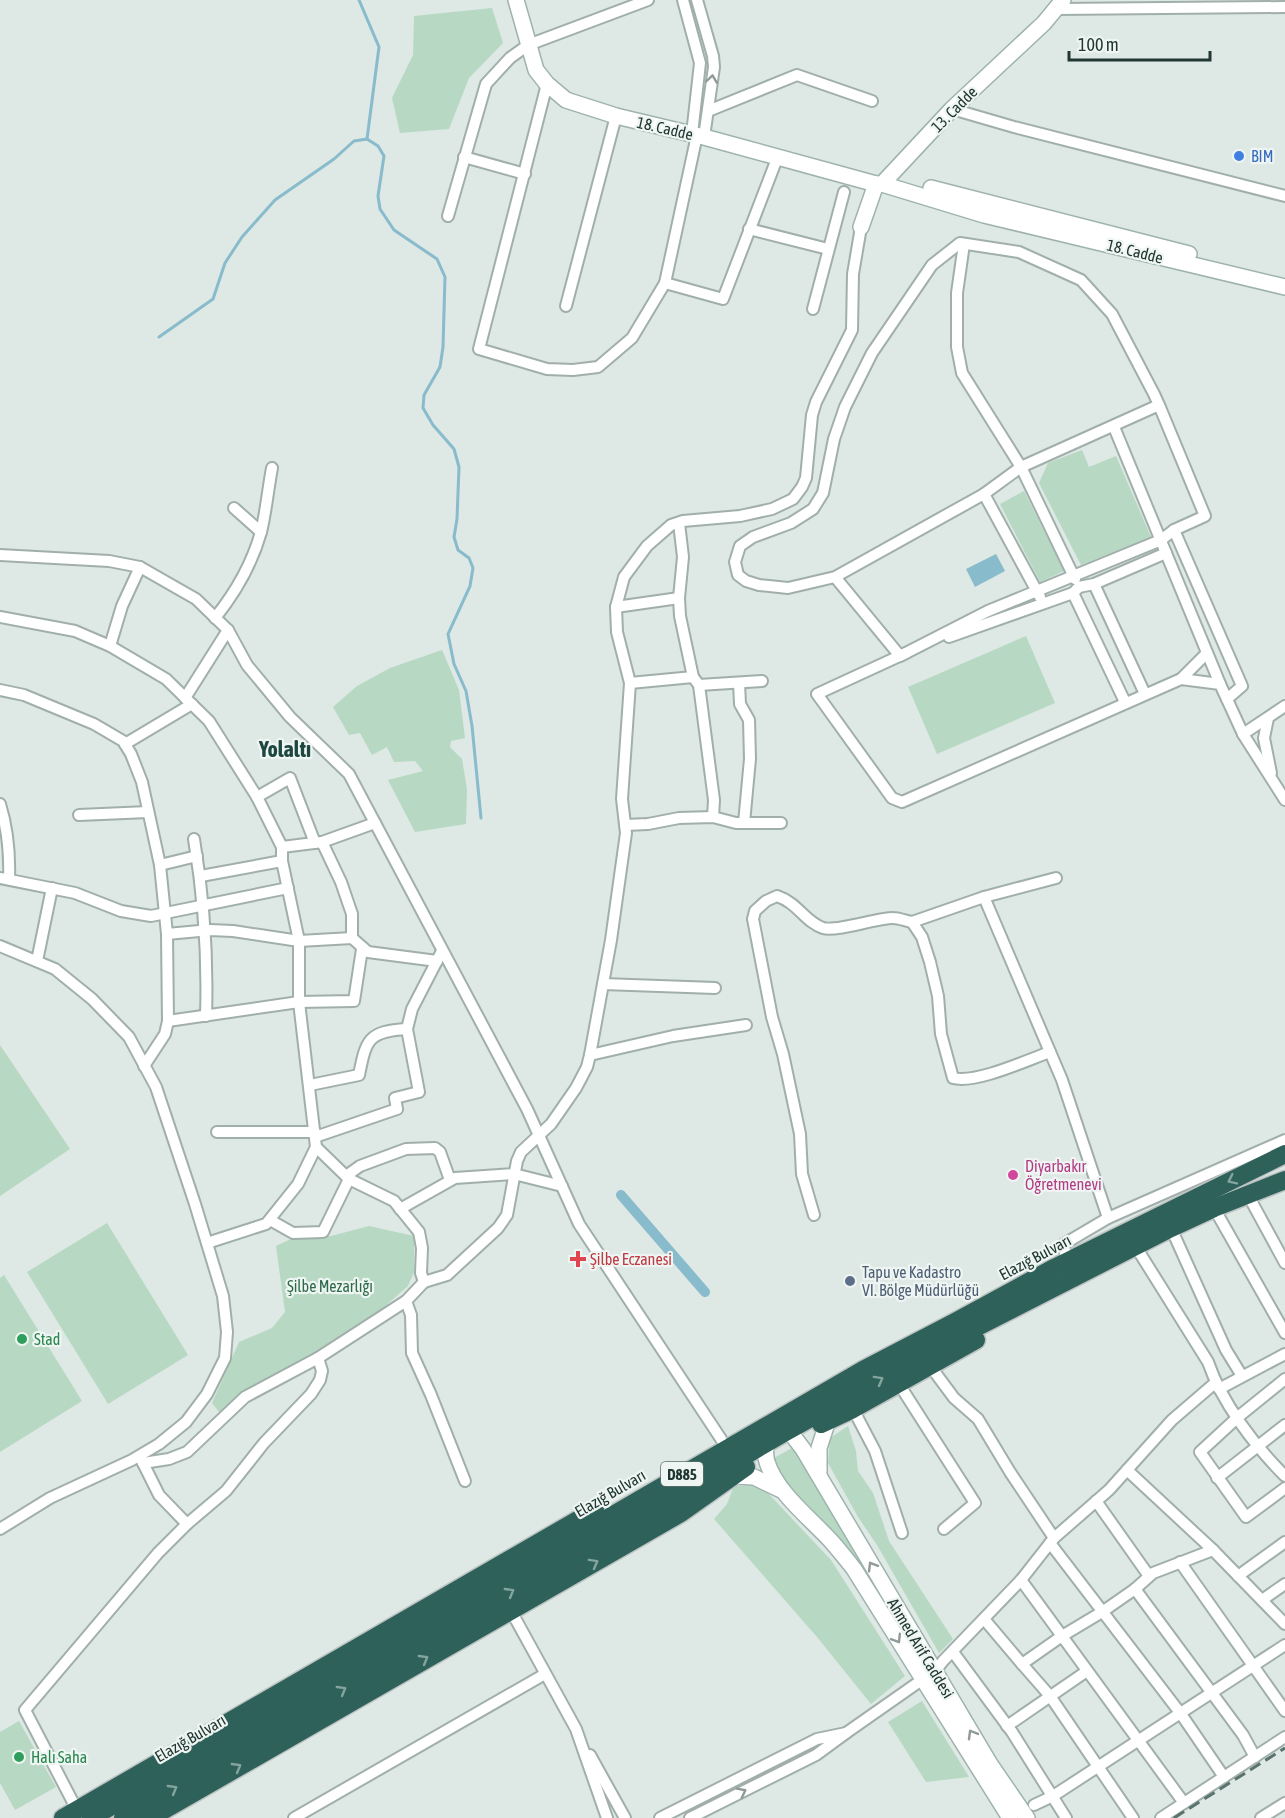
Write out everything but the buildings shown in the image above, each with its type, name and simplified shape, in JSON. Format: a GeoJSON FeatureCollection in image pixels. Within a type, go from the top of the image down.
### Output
{"type":"FeatureCollection","features":[{"type":"Feature","properties":{"kind":"highway","name":"Elazığ Bulvarı"},"geometry":{"type":"LineString","coordinates":[[123,1818],[766,1448],[784,1430],[863,1370],[1026,1282],[1285,1154]]}},
{"type":"Feature","properties":{"kind":"highway","name":"Elazığ Bulvarı"},"geometry":{"type":"LineString","coordinates":[[77,1815],[508,1575],[784,1430],[830,1413],[936,1348],[1171,1228],[1214,1208],[1285,1182]]}},
{"type":"Feature","properties":{"kind":"highway"},"geometry":{"type":"LineString","coordinates":[[77,1815],[445,1597],[808,1389],[983,1297],[1026,1282]]}},
{"type":"Feature","properties":{"kind":"highway"},"geometry":{"type":"LineString","coordinates":[[830,1413],[853,1409],[931,1366],[994,1329],[1043,1293]]}},
{"type":"Feature","properties":{"kind":"highway"},"geometry":{"type":"LineString","coordinates":[[150,1818],[671,1518],[733,1476],[766,1448]]}},
{"type":"Feature","properties":{"kind":"highway"},"geometry":{"type":"LineString","coordinates":[[445,1597],[508,1575]]}},
{"type":"Feature","properties":{"kind":"street","name":"18. Cadde"},"geometry":{"type":"LineString","coordinates":[[516,0],[536,70],[547,84],[566,100],[615,116],[1133,239],[1285,279]]}},
{"type":"Feature","properties":{"kind":"street"},"geometry":{"type":"LineString","coordinates":[[448,216],[486,84],[510,58],[528,45],[648,0]]}},
{"type":"Feature","properties":{"kind":"street"},"geometry":{"type":"LineString","coordinates":[[683,0],[700,63],[698,136]]}},
{"type":"Feature","properties":{"kind":"street"},"geometry":{"type":"LineString","coordinates":[[547,84],[479,349],[547,369],[573,370],[598,367],[632,338],[665,283],[698,136],[708,111],[714,67],[697,0]]}},
{"type":"Feature","properties":{"kind":"street"},"geometry":{"type":"LineString","coordinates":[[1060,5],[1285,7]]}},
{"type":"Feature","properties":{"kind":"street","name":"13. Cadde"},"geometry":{"type":"LineString","coordinates":[[861,227],[882,181],[952,109],[1060,5]]}},
{"type":"Feature","properties":{"kind":"street"},"geometry":{"type":"LineString","coordinates":[[708,111],[797,75],[872,101]]}},
{"type":"Feature","properties":{"kind":"street"},"geometry":{"type":"LineString","coordinates":[[952,109],[1285,196]]}},
{"type":"Feature","properties":{"kind":"street"},"geometry":{"type":"LineString","coordinates":[[566,306],[615,116]]}},
{"type":"Feature","properties":{"kind":"street"},"geometry":{"type":"LineString","coordinates":[[665,283],[723,299],[778,156]]}},
{"type":"Feature","properties":{"kind":"street"},"geometry":{"type":"LineString","coordinates":[[464,158],[525,174]]}},
{"type":"Feature","properties":{"kind":"street","name":"18. Cadde"},"geometry":{"type":"LineString","coordinates":[[882,181],[984,214],[1285,287]]}},
{"type":"Feature","properties":{"kind":"street"},"geometry":{"type":"LineString","coordinates":[[813,309],[844,192]]}},
{"type":"Feature","properties":{"kind":"street"},"geometry":{"type":"LineString","coordinates":[[141,1460],[169,1459],[188,1452],[245,1398],[318,1358],[406,1301],[424,1282],[447,1275],[498,1228],[507,1215],[514,1174],[521,1152],[551,1124],[576,1088],[587,1067],[590,1055],[626,833],[622,799],[630,683],[617,632],[616,607],[624,577],[632,564],[671,525],[740,516],[772,509],[793,499],[802,487],[806,478],[812,415],[816,402],[852,330],[853,274],[861,227]]}},
{"type":"Feature","properties":{"kind":"street"},"geometry":{"type":"LineString","coordinates":[[749,230],[828,249]]}},
{"type":"Feature","properties":{"kind":"street"},"geometry":{"type":"LineString","coordinates":[[1159,405],[1021,467],[984,494],[835,577],[788,588],[759,585],[746,581],[738,575],[735,562],[740,546],[753,537],[791,523],[813,509],[823,493],[834,439],[845,407],[872,353],[932,265],[960,243],[1019,252],[1081,280],[1112,314],[1159,405],[1205,516],[1174,530],[1161,540],[988,611],[900,656],[817,694],[892,798],[902,802],[1125,702],[1181,680],[1207,653]]}},
{"type":"Feature","properties":{"kind":"street"},"geometry":{"type":"LineString","coordinates":[[963,244],[957,293],[957,346],[962,373],[1021,467],[1073,575],[1076,590],[1125,702]]}},
{"type":"Feature","properties":{"kind":"street"},"geometry":{"type":"LineString","coordinates":[[1114,427],[1220,684],[1243,734],[1285,800]]}},
{"type":"Feature","properties":{"kind":"street"},"geometry":{"type":"LineString","coordinates":[[215,618],[233,596],[248,567],[261,532],[272,468]]}},
{"type":"Feature","properties":{"kind":"street"},"geometry":{"type":"LineString","coordinates":[[984,494],[1043,603]]}},
{"type":"Feature","properties":{"kind":"street"},"geometry":{"type":"LineString","coordinates":[[234,508],[261,532]]}},
{"type":"Feature","properties":{"kind":"street"},"geometry":{"type":"LineString","coordinates":[[679,523],[683,557],[680,616],[696,681],[714,800],[713,817]]}},
{"type":"Feature","properties":{"kind":"street"},"geometry":{"type":"LineString","coordinates":[[1174,530],[1242,686],[1227,699]]}},
{"type":"Feature","properties":{"kind":"street"},"geometry":{"type":"LineString","coordinates":[[900,656],[1094,584],[1166,553]]}},
{"type":"Feature","properties":{"kind":"street"},"geometry":{"type":"LineString","coordinates":[[0,555],[109,561],[140,567],[196,599],[228,630],[247,664],[290,717],[349,774],[440,956],[527,1109],[579,1224],[721,1439]]}},
{"type":"Feature","properties":{"kind":"street"},"geometry":{"type":"LineString","coordinates":[[110,646],[122,606],[140,567]]}},
{"type":"Feature","properties":{"kind":"street"},"geometry":{"type":"LineString","coordinates":[[1176,580],[1192,572]]}},
{"type":"Feature","properties":{"kind":"street"},"geometry":{"type":"LineString","coordinates":[[835,577],[900,656]]}},
{"type":"Feature","properties":{"kind":"street"},"geometry":{"type":"LineString","coordinates":[[1094,584],[1145,694]]}},
{"type":"Feature","properties":{"kind":"street"},"geometry":{"type":"LineString","coordinates":[[616,607],[680,598]]}},
{"type":"Feature","properties":{"kind":"street"},"geometry":{"type":"LineString","coordinates":[[0,617],[75,631],[110,646],[166,679],[209,721],[257,797],[282,847],[282,861],[299,941],[299,1002],[315,1139],[298,1184],[266,1224],[207,1244]]}},
{"type":"Feature","properties":{"kind":"street"},"geometry":{"type":"LineString","coordinates":[[124,744],[189,701],[228,630]]}},
{"type":"Feature","properties":{"kind":"street"},"geometry":{"type":"LineString","coordinates":[[1181,680],[1220,684]]}},
{"type":"Feature","properties":{"kind":"street"},"geometry":{"type":"LineString","coordinates":[[630,683],[762,681]]}},
{"type":"Feature","properties":{"kind":"street"},"geometry":{"type":"LineString","coordinates":[[740,683],[740,704],[749,720],[750,759],[744,823]]}},
{"type":"Feature","properties":{"kind":"street"},"geometry":{"type":"LineString","coordinates":[[0,690],[24,696],[94,724],[124,744],[131,754],[138,773],[160,865],[167,934],[168,1021],[165,1034],[144,1066]]}},
{"type":"Feature","properties":{"kind":"street"},"geometry":{"type":"LineString","coordinates":[[1243,734],[1285,706]]}},
{"type":"Feature","properties":{"kind":"street"},"geometry":{"type":"LineString","coordinates":[[1268,718],[1264,738],[1273,782]]}},
{"type":"Feature","properties":{"kind":"street"},"geometry":{"type":"LineString","coordinates":[[257,797],[290,778],[318,842],[341,882],[352,914],[352,938],[362,949],[368,952],[440,956]]}},
{"type":"Feature","properties":{"kind":"street"},"geometry":{"type":"LineString","coordinates":[[0,804],[10,849],[4,879],[52,888],[92,899],[121,911],[151,916],[288,888]]}},
{"type":"Feature","properties":{"kind":"street"},"geometry":{"type":"LineString","coordinates":[[79,815],[148,812]]}},
{"type":"Feature","properties":{"kind":"street"},"geometry":{"type":"LineString","coordinates":[[625,825],[648,824],[679,818],[713,817],[744,823],[781,824]]}},
{"type":"Feature","properties":{"kind":"street"},"geometry":{"type":"LineString","coordinates":[[282,847],[318,842],[375,823]]}},
{"type":"Feature","properties":{"kind":"street"},"geometry":{"type":"LineString","coordinates":[[194,839],[201,876],[206,931],[206,1016]]}},
{"type":"Feature","properties":{"kind":"street"},"geometry":{"type":"LineString","coordinates":[[160,865],[197,856]]}},
{"type":"Feature","properties":{"kind":"street"},"geometry":{"type":"LineString","coordinates":[[201,876],[282,861]]}},
{"type":"Feature","properties":{"kind":"street"},"geometry":{"type":"LineString","coordinates":[[814,1215],[802,1174],[800,1134],[755,937],[753,919],[755,911],[766,901],[777,896],[787,899],[799,908],[812,923],[825,928],[893,918],[912,922],[984,897],[1056,878]]}},
{"type":"Feature","properties":{"kind":"street"},"geometry":{"type":"LineString","coordinates":[[37,961],[52,888]]}},
{"type":"Feature","properties":{"kind":"street"},"geometry":{"type":"LineString","coordinates":[[984,897],[1062,1080],[1108,1218]]}},
{"type":"Feature","properties":{"kind":"street"},"geometry":{"type":"LineString","coordinates":[[912,922],[922,937],[930,962],[938,996],[941,1034],[954,1078],[960,1080],[988,1075],[1050,1052]]}},
{"type":"Feature","properties":{"kind":"street"},"geometry":{"type":"LineString","coordinates":[[167,934],[232,931],[299,941],[352,938]]}},
{"type":"Feature","properties":{"kind":"street"},"geometry":{"type":"LineString","coordinates":[[0,946],[55,969],[92,999],[129,1037],[156,1087],[223,1296],[227,1332],[225,1358],[207,1394],[186,1422],[141,1460],[50,1498],[0,1529]]}},
{"type":"Feature","properties":{"kind":"street"},"geometry":{"type":"LineString","coordinates":[[168,1021],[299,1002],[354,1001],[362,949]]}},
{"type":"Feature","properties":{"kind":"street"},"geometry":{"type":"LineString","coordinates":[[217,1132],[315,1139],[397,1109],[395,1098],[419,1092],[407,1029],[412,1009],[440,956]]}},
{"type":"Feature","properties":{"kind":"street"},"geometry":{"type":"LineString","coordinates":[[603,984],[715,988]]}},
{"type":"Feature","properties":{"kind":"street"},"geometry":{"type":"LineString","coordinates":[[590,1055],[673,1036],[746,1025]]}},
{"type":"Feature","properties":{"kind":"street"},"geometry":{"type":"LineString","coordinates":[[310,1085],[359,1075],[364,1049],[372,1038],[379,1032],[407,1029]]}},
{"type":"Feature","properties":{"kind":"street"},"geometry":{"type":"LineString","coordinates":[[315,1139],[348,1178],[393,1201],[419,1232],[422,1248],[421,1273],[424,1282]]}},
{"type":"Feature","properties":{"kind":"street"},"geometry":{"type":"LineString","coordinates":[[1066,1262],[1064,1244],[1108,1218],[1285,1140]]}},
{"type":"Feature","properties":{"kind":"street"},"geometry":{"type":"LineString","coordinates":[[270,1220],[292,1233],[323,1232],[348,1178],[360,1166],[406,1149],[435,1148],[440,1152],[450,1180]]}},
{"type":"Feature","properties":{"kind":"street"},"geometry":{"type":"LineString","coordinates":[[400,1209],[455,1178],[514,1174],[562,1186]]}},
{"type":"Feature","properties":{"kind":"street"},"geometry":{"type":"LineString","coordinates":[[1248,1195],[1285,1263]]}},
{"type":"Feature","properties":{"kind":"street"},"geometry":{"type":"LineString","coordinates":[[1214,1208],[1285,1333]]}},
{"type":"Feature","properties":{"kind":"street"},"geometry":{"type":"LineString","coordinates":[[1171,1228],[1226,1350],[1242,1376]]}},
{"type":"Feature","properties":{"kind":"street"},"geometry":{"type":"LineString","coordinates":[[1136,1247],[1208,1362],[1217,1386],[1257,1445],[1284,1472]]}},
{"type":"Feature","properties":{"kind":"street"},"geometry":{"type":"LineString","coordinates":[[406,1301],[411,1315],[412,1353],[465,1481]]}},
{"type":"Feature","properties":{"kind":"street"},"geometry":{"type":"LineString","coordinates":[[690,1818],[816,1755],[936,1670],[1021,1580],[1052,1540],[1109,1490],[1173,1420],[1217,1386],[1285,1354]]}},
{"type":"Feature","properties":{"kind":"street"},"geometry":{"type":"LineString","coordinates":[[77,1815],[25,1710],[158,1554],[186,1524],[226,1491],[264,1443],[311,1394],[320,1380],[322,1371],[318,1358]]}},
{"type":"Feature","properties":{"kind":"street"},"geometry":{"type":"LineString","coordinates":[[931,1366],[954,1398],[978,1419],[1052,1540],[1102,1612],[1181,1714],[1224,1777]]}},
{"type":"Feature","properties":{"kind":"street"},"geometry":{"type":"LineString","coordinates":[[1285,1379],[1200,1452],[1246,1517],[1285,1488]]}},
{"type":"Feature","properties":{"kind":"street"},"geometry":{"type":"LineString","coordinates":[[899,1384],[975,1503],[944,1529]]}},
{"type":"Feature","properties":{"kind":"street"},"geometry":{"type":"LineString","coordinates":[[853,1409],[875,1451],[902,1533]]}},
{"type":"Feature","properties":{"kind":"street","name":"Ahmed Arif Caddesi"},"geometry":{"type":"LineString","coordinates":[[820,1475],[819,1448],[830,1413]]}},
{"type":"Feature","properties":{"kind":"street"},"geometry":{"type":"LineString","coordinates":[[1217,1478],[1285,1425]]}},
{"type":"Feature","properties":{"kind":"street","name":"Ahmed Arif Caddesi"},"geometry":{"type":"LineString","coordinates":[[784,1430],[820,1475],[990,1764],[1030,1812]]}},
{"type":"Feature","properties":{"kind":"street","name":"Ahmed Arif Caddesi"},"geometry":{"type":"LineString","coordinates":[[766,1448],[767,1462],[775,1479],[854,1569],[1010,1818]]}},
{"type":"Feature","properties":{"kind":"street"},"geometry":{"type":"LineString","coordinates":[[141,1460],[159,1495],[186,1524]]}},
{"type":"Feature","properties":{"kind":"street"},"geometry":{"type":"LineString","coordinates":[[1127,1470],[1213,1550],[1285,1624]]}},
{"type":"Feature","properties":{"kind":"street","name":"Ahmed Arif Caddesi"},"geometry":{"type":"LineString","coordinates":[[733,1476],[754,1478],[786,1493]]}},
{"type":"Feature","properties":{"kind":"street"},"geometry":{"type":"LineString","coordinates":[[1096,1501],[1149,1576]]}},
{"type":"Feature","properties":{"kind":"street"},"geometry":{"type":"LineString","coordinates":[[1238,1576],[1285,1542]]}},
{"type":"Feature","properties":{"kind":"street"},"geometry":{"type":"LineString","coordinates":[[1022,1664],[1102,1612],[1135,1589],[1149,1576],[1213,1550]]}},
{"type":"Feature","properties":{"kind":"street"},"geometry":{"type":"LineString","coordinates":[[1180,1562],[1285,1710]]}},
{"type":"Feature","properties":{"kind":"street"},"geometry":{"type":"LineString","coordinates":[[1021,1580],[1137,1742],[1184,1803]]}},
{"type":"Feature","properties":{"kind":"street"},"geometry":{"type":"LineString","coordinates":[[1262,1600],[1285,1584]]}},
{"type":"Feature","properties":{"kind":"street"},"geometry":{"type":"LineString","coordinates":[[1135,1589],[1213,1693],[1243,1735],[1255,1757]]}},
{"type":"Feature","properties":{"kind":"street"},"geometry":{"type":"LineString","coordinates":[[510,1609],[625,1818]]}},
{"type":"Feature","properties":{"kind":"street"},"geometry":{"type":"LineString","coordinates":[[984,1619],[1050,1696],[1133,1818]]}},
{"type":"Feature","properties":{"kind":"street"},"geometry":{"type":"LineString","coordinates":[[1030,1812],[1285,1645]]}},
{"type":"Feature","properties":{"kind":"street"},"geometry":{"type":"LineString","coordinates":[[953,1652],[1007,1726],[1066,1818]]}},
{"type":"Feature","properties":{"kind":"street"},"geometry":{"type":"LineString","coordinates":[[1007,1726],[1087,1671]]}},
{"type":"Feature","properties":{"kind":"street"},"geometry":{"type":"LineString","coordinates":[[294,1818],[545,1674]]}},
{"type":"Feature","properties":{"kind":"street"},"geometry":{"type":"LineString","coordinates":[[576,1730],[607,1818]]}},
{"type":"Feature","properties":{"kind":"street"},"geometry":{"type":"LineString","coordinates":[[660,1818],[817,1739],[846,1733]]}},
{"type":"Feature","properties":{"kind":"street"},"geometry":{"type":"LineString","coordinates":[[1161,1818],[1285,1737]]}},
{"type":"Feature","properties":{"kind":"street"},"geometry":{"type":"LineString","coordinates":[[1265,1817],[1285,1803]]}},
{"type":"Feature","properties":{"kind":"green space"},"geometry":{"type":"Polygon","coordinates":[[[492,8],[503,43],[469,78],[449,129],[400,133],[392,98],[413,55],[414,16],[492,8]]]}},
{"type":"Feature","properties":{"kind":"green space"},"geometry":{"type":"Polygon","coordinates":[[[1082,450],[1089,467],[1116,456],[1151,537],[1081,565],[1039,483],[1048,463],[1082,450]]]}},
{"type":"Feature","properties":{"kind":"green space"},"geometry":{"type":"Polygon","coordinates":[[[1024,491],[1064,571],[1040,582],[1000,504],[1024,491]]]}},
{"type":"Feature","properties":{"kind":"green space"},"geometry":{"type":"Polygon","coordinates":[[[1026,636],[1055,703],[937,754],[908,687],[1026,636]]]}},
{"type":"Feature","properties":{"kind":"green space"},"geometry":{"type":"Polygon","coordinates":[[[442,650],[459,690],[465,738],[451,741],[450,747],[462,759],[467,789],[466,824],[415,832],[388,780],[423,771],[415,761],[394,762],[387,747],[372,755],[360,733],[349,735],[333,707],[357,686],[390,668],[442,650]]]}},
{"type":"Feature","properties":{"kind":"green space"},"geometry":{"type":"Polygon","coordinates":[[[0,1045],[70,1149],[0,1196],[0,1045]]]}},
{"type":"Feature","properties":{"kind":"green space"},"geometry":{"type":"Polygon","coordinates":[[[107,1223],[188,1355],[108,1404],[27,1272],[107,1223]]]}},
{"type":"Feature","properties":{"kind":"green space","name":"Şilbe Mezarlığı"},"geometry":{"type":"Polygon","coordinates":[[[369,1226],[414,1236],[414,1272],[408,1286],[383,1308],[220,1413],[212,1403],[239,1342],[272,1328],[285,1312],[276,1246],[291,1239],[331,1236],[369,1226]]]}},
{"type":"Feature","properties":{"kind":"green space","name":"Stad"},"geometry":{"type":"Polygon","coordinates":[[[4,1275],[82,1401],[0,1452],[0,1278],[4,1275]]]}},
{"type":"Feature","properties":{"kind":"green space"},"geometry":{"type":"Polygon","coordinates":[[[848,1426],[856,1451],[858,1471],[873,1493],[889,1541],[953,1639],[939,1653],[828,1463],[830,1438],[848,1426]]]}},
{"type":"Feature","properties":{"kind":"green space"},"geometry":{"type":"Polygon","coordinates":[[[794,1447],[923,1666],[856,1558],[783,1482],[772,1459],[794,1447]]]}},
{"type":"Feature","properties":{"kind":"green space"},"geometry":{"type":"Polygon","coordinates":[[[734,1486],[752,1486],[765,1490],[831,1560],[905,1676],[871,1704],[817,1637],[714,1519],[727,1504],[734,1486]]]}},
{"type":"Feature","properties":{"kind":"green space"},"geometry":{"type":"Polygon","coordinates":[[[922,1701],[969,1777],[926,1782],[888,1722],[922,1701]]]}},
{"type":"Feature","properties":{"kind":"green space","name":"Halı Saha"},"geometry":{"type":"Polygon","coordinates":[[[19,1721],[56,1787],[15,1810],[0,1783],[0,1732],[19,1721]]]}},
{"type":"Feature","properties":{"kind":"water"},"geometry":{"type":"Polygon","coordinates":[[[996,554],[1005,571],[975,587],[966,569],[996,554]]]}},
{"type":"Feature","properties":{"kind":"waterway"},"geometry":{"type":"LineString","coordinates":[[359,0],[379,47],[367,139]]}},
{"type":"Feature","properties":{"kind":"waterway"},"geometry":{"type":"LineString","coordinates":[[159,337],[213,299],[225,263],[242,237],[275,200],[334,159],[354,141],[367,139],[378,146],[384,156],[378,196],[380,209],[394,230],[437,259],[445,277],[443,347],[440,367],[424,395],[423,408],[433,425],[454,449],[459,467],[454,537],[458,550],[469,558],[473,568],[470,586],[448,634],[454,664],[466,691],[472,726],[481,818]]}},
{"type":"Feature","properties":{"kind":"waterway"},"geometry":{"type":"LineString","coordinates":[[621,1195],[705,1292]]}},
{"type":"Feature","properties":{"kind":"railway"},"geometry":{"type":"LineString","coordinates":[[1174,1818],[1285,1748]]}},
{"type":"Feature","properties":{"kind":"place","name":"BIM"},"geometry":{"type":"Point","coordinates":[1239,156]}},
{"type":"Feature","properties":{"kind":"place","name":"Diyarbakır Öğretmenevi"},"geometry":{"type":"Point","coordinates":[1013,1175]}},
{"type":"Feature","properties":{"kind":"place","name":"Şilbe Eczanesi"},"geometry":{"type":"Point","coordinates":[578,1259]}},
{"type":"Feature","properties":{"kind":"place","name":"Tapu ve Kadastro VI. Bölge Müdürlüğü"},"geometry":{"type":"Point","coordinates":[850,1281]}},
{"type":"Feature","properties":{"kind":"place","name":"Stad"},"geometry":{"type":"Point","coordinates":[22,1339]}},
{"type":"Feature","properties":{"kind":"place","name":"Halı Saha"},"geometry":{"type":"Point","coordinates":[19,1757]}},
{"type":"Feature","properties":{"kind":"district","name":"Yolaltı"},"geometry":{"type":"Point","coordinates":[285,749]}}]}
